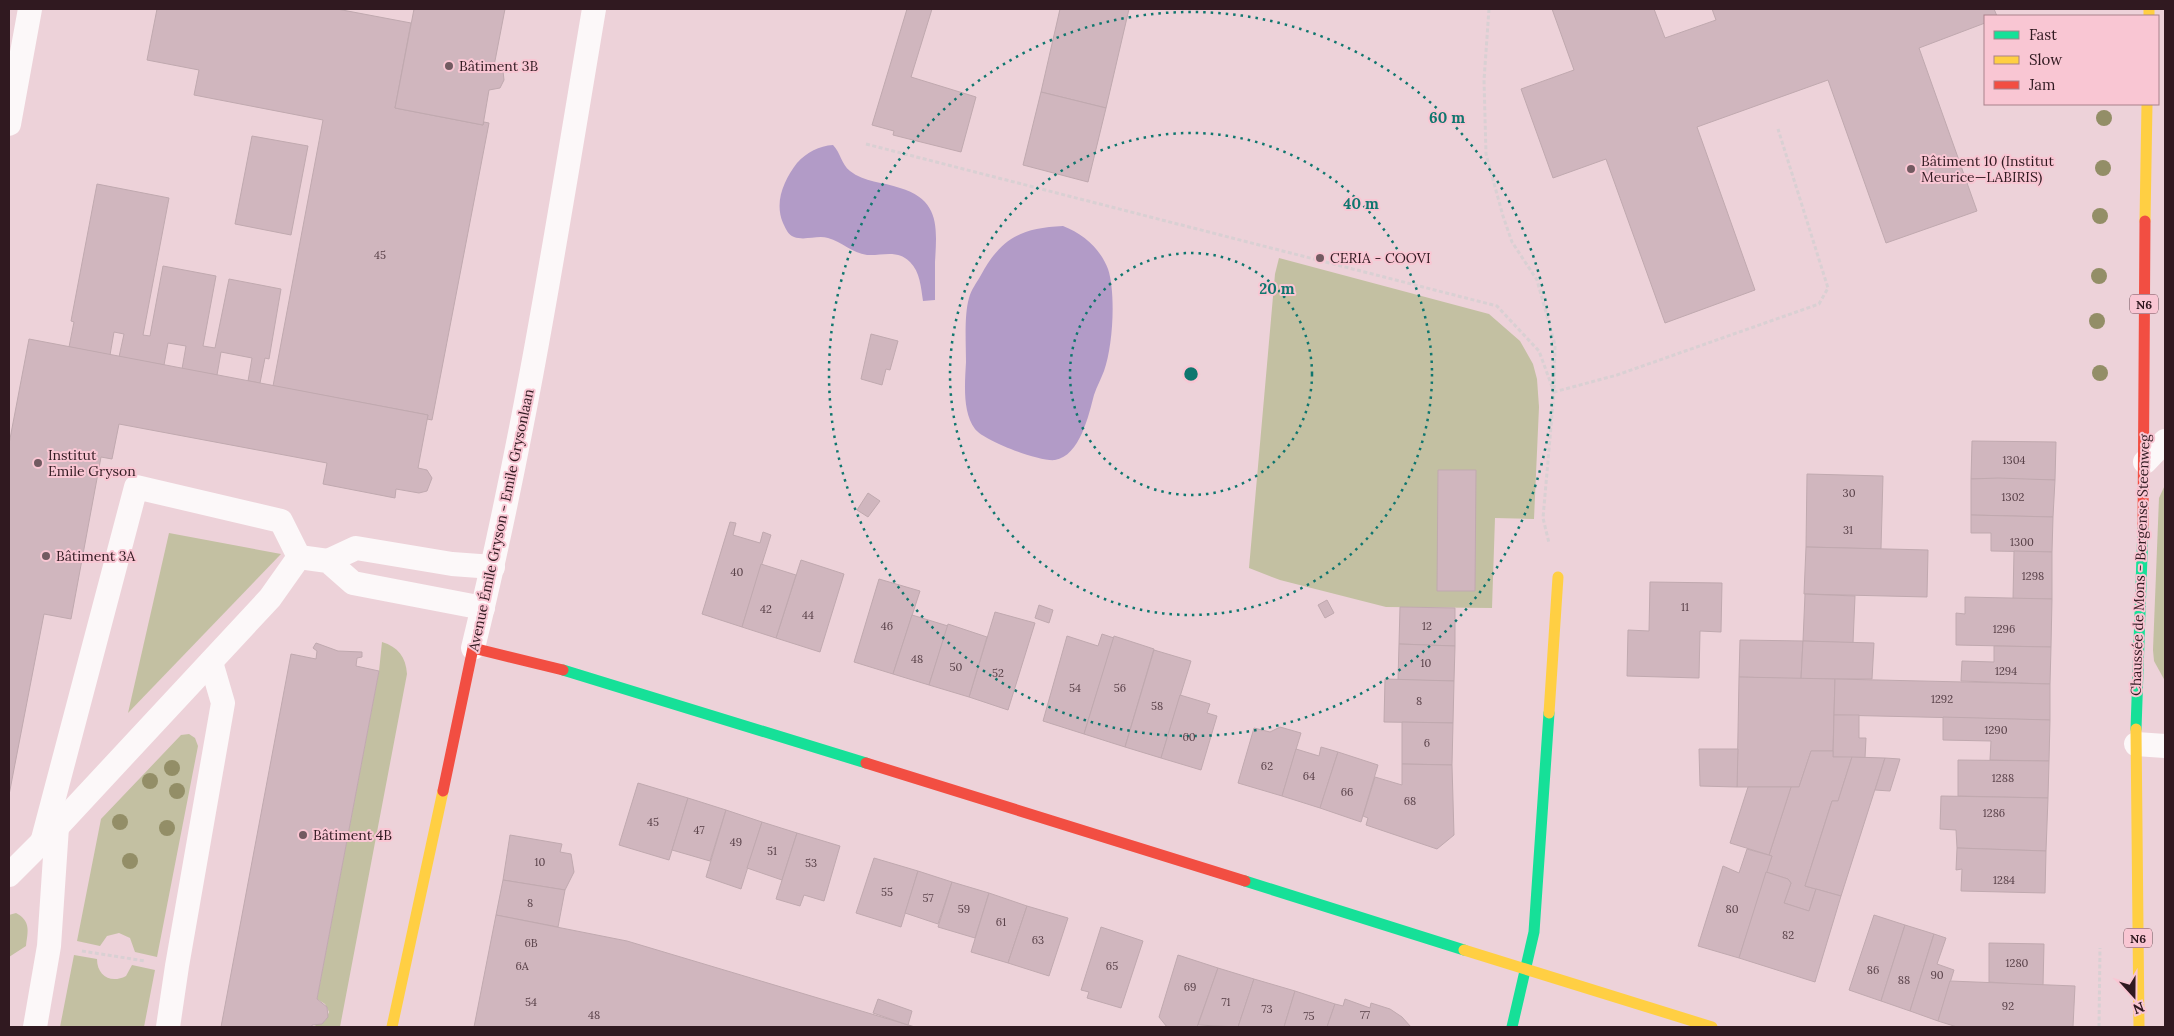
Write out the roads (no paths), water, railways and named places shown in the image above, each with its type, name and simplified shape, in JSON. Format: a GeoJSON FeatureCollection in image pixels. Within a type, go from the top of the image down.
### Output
{"type":"FeatureCollection","features":[{"type":"Feature","properties":{"kind":"street","name":"Chaussée de Mons - Bergense Steenweg"},"geometry":{"type":"LineString","coordinates":[[2139,1027],[2136,744],[2145,462],[2143,338],[2147,105]]}},
{"type":"Feature","properties":{"kind":"street"},"geometry":{"type":"LineString","coordinates":[[1512,1027],[1534,932],[1558,577]]}},
{"type":"Feature","properties":{"kind":"street"},"geometry":{"type":"LineString","coordinates":[[473,648],[590,677],[1712,1027]]}},
{"type":"Feature","properties":{"kind":"street","name":"Avenue Émile Gryson - Emile Grysonlaan"},"geometry":{"type":"LineString","coordinates":[[392,1027],[473,648]]}},
{"type":"Feature","properties":{"kind":"lane"},"geometry":{"type":"LineString","coordinates":[[9,124],[30,9]]}},
{"type":"Feature","properties":{"kind":"lane","name":"Avenue Émile Gryson - Emile Grysonlaan"},"geometry":{"type":"LineString","coordinates":[[473,648],[493,567],[532,377],[594,9]]}},
{"type":"Feature","properties":{"kind":"lane"},"geometry":{"type":"LineString","coordinates":[[2145,462],[2165,441]]}},
{"type":"Feature","properties":{"kind":"lane"},"geometry":{"type":"LineString","coordinates":[[35,1027],[49,946],[50,834],[136,487],[281,521],[299,557]]}},
{"type":"Feature","properties":{"kind":"lane"},"geometry":{"type":"LineString","coordinates":[[299,557],[328,561],[356,548],[452,564],[493,567]]}},
{"type":"Feature","properties":{"kind":"lane"},"geometry":{"type":"LineString","coordinates":[[9,875],[50,834],[270,598],[299,557]]}},
{"type":"Feature","properties":{"kind":"lane"},"geometry":{"type":"LineString","coordinates":[[328,561],[353,583],[483,608]]}},
{"type":"Feature","properties":{"kind":"lane"},"geometry":{"type":"LineString","coordinates":[[168,1027],[223,703],[211,662]]}},
{"type":"Feature","properties":{"kind":"lane"},"geometry":{"type":"LineString","coordinates":[[2136,744],[2165,746]]}},
{"type":"Feature","properties":{"kind":"place","name":"Bâtiment 3B"},"geometry":{"type":"Point","coordinates":[449,66]}},
{"type":"Feature","properties":{"kind":"place","name":"Bâtiment 10 (Institut Meurice—LABIRIS)"},"geometry":{"type":"Point","coordinates":[1911,169]}},
{"type":"Feature","properties":{"kind":"place","name":"CERIA - COOVI"},"geometry":{"type":"Point","coordinates":[1320,258]}},
{"type":"Feature","properties":{"kind":"place","name":"Institut Emile Gryson"},"geometry":{"type":"Point","coordinates":[38,463]}},
{"type":"Feature","properties":{"kind":"place","name":"Bâtiment 3A"},"geometry":{"type":"Point","coordinates":[46,556]}},
{"type":"Feature","properties":{"kind":"place","name":"Bâtiment 4B"},"geometry":{"type":"Point","coordinates":[303,835]}}]}
